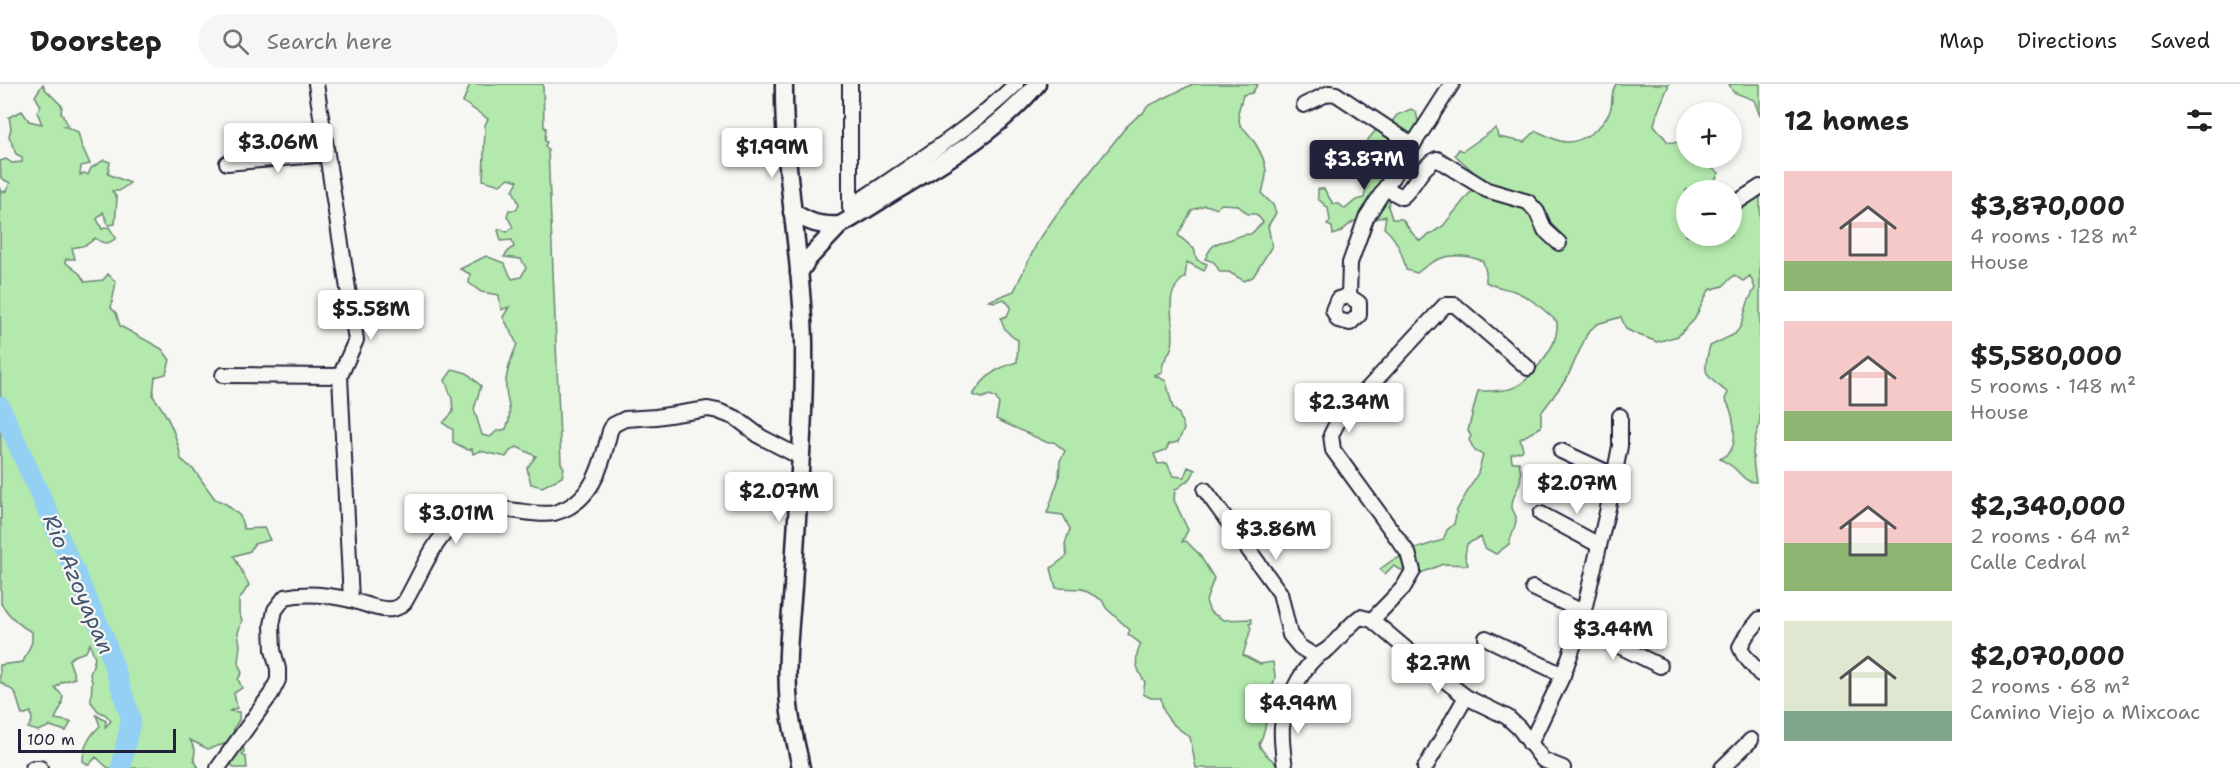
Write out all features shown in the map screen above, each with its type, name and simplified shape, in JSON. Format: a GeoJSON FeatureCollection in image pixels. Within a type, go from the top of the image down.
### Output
{"type":"FeatureCollection","features":[{"type":"Feature","properties":{"kind":"main road"},"geometry":{"type":"LineString","coordinates":[[784,84],[792,212],[804,342],[800,457],[788,658],[789,705],[801,768]]}},
{"type":"Feature","properties":{"kind":"main road"},"geometry":{"type":"LineString","coordinates":[[792,212],[810,223],[821,226],[848,216],[985,134],[1037,84]]}},
{"type":"Feature","properties":{"kind":"main road"},"geometry":{"type":"LineString","coordinates":[[799,273],[808,259],[848,216]]}},
{"type":"Feature","properties":{"kind":"street"},"geometry":{"type":"LineString","coordinates":[[316,84],[356,340],[340,376],[351,600]]}},
{"type":"Feature","properties":{"kind":"street"},"geometry":{"type":"LineString","coordinates":[[848,216],[850,84]]}},
{"type":"Feature","properties":{"kind":"street"},"geometry":{"type":"LineString","coordinates":[[848,216],[991,109],[1016,84]]}},
{"type":"Feature","properties":{"kind":"street"},"geometry":{"type":"LineString","coordinates":[[1349,296],[1350,263],[1366,218],[1452,84]]}},
{"type":"Feature","properties":{"kind":"street"},"geometry":{"type":"LineString","coordinates":[[1304,105],[1329,93],[1336,93],[1413,145]]}},
{"type":"Feature","properties":{"kind":"street"},"geometry":{"type":"LineString","coordinates":[[227,163],[327,154]]}},
{"type":"Feature","properties":{"kind":"street"},"geometry":{"type":"LineString","coordinates":[[1384,188],[1402,197],[1430,162],[1437,159],[1487,190],[1528,202],[1537,212],[1545,230],[1559,243]]}},
{"type":"Feature","properties":{"kind":"street"},"geometry":{"type":"LineString","coordinates":[[1742,199],[1760,187]]}},
{"type":"Feature","properties":{"kind":"street"},"geometry":{"type":"LineString","coordinates":[[1372,620],[1403,588],[1413,572],[1412,562],[1408,553],[1333,450],[1331,435],[1338,421],[1445,305],[1455,305],[1528,368]]}},
{"type":"Feature","properties":{"kind":"street"},"geometry":{"type":"LineString","coordinates":[[223,375],[340,376]]}},
{"type":"Feature","properties":{"kind":"street"},"geometry":{"type":"LineString","coordinates":[[218,768],[271,694],[278,680],[272,625],[275,610],[285,597],[300,594],[322,595],[391,609],[399,607],[404,603],[439,541],[464,517],[485,510],[514,510],[547,514],[568,507],[579,500],[596,479],[613,425],[625,418],[656,417],[708,409],[718,411],[736,418],[761,437],[800,457]]}},
{"type":"Feature","properties":{"kind":"street"},"geometry":{"type":"LineString","coordinates":[[1530,744],[1563,675],[1580,627],[1620,446],[1620,416]]}},
{"type":"Feature","properties":{"kind":"street"},"geometry":{"type":"LineString","coordinates":[[1561,451],[1614,476]]}},
{"type":"Feature","properties":{"kind":"street"},"geometry":{"type":"LineString","coordinates":[[1205,490],[1280,593],[1290,635],[1300,647],[1316,657]]}},
{"type":"Feature","properties":{"kind":"street"},"geometry":{"type":"LineString","coordinates":[[1541,514],[1599,545]]}},
{"type":"Feature","properties":{"kind":"street"},"geometry":{"type":"LineString","coordinates":[[1533,588],[1583,612]]}},
{"type":"Feature","properties":{"kind":"street"},"geometry":{"type":"LineString","coordinates":[[1285,768],[1282,726],[1289,701],[1303,674],[1316,657],[1327,650],[1360,617],[1372,620],[1467,697],[1507,717],[1519,728],[1543,760],[1563,768]]}},
{"type":"Feature","properties":{"kind":"street"},"geometry":{"type":"LineString","coordinates":[[1760,619],[1740,647],[1760,674]]}},
{"type":"Feature","properties":{"kind":"street"},"geometry":{"type":"LineString","coordinates":[[1580,627],[1660,666]]}},
{"type":"Feature","properties":{"kind":"street"},"geometry":{"type":"LineString","coordinates":[[1486,638],[1563,675]]}},
{"type":"Feature","properties":{"kind":"street"},"geometry":{"type":"LineString","coordinates":[[1432,766],[1467,697]]}},
{"type":"Feature","properties":{"kind":"street"},"geometry":{"type":"LineString","coordinates":[[1730,765],[1751,740]]}},
{"type":"Feature","properties":{"kind":"street"},"geometry":{"type":"LineString","coordinates":[[33,768],[40,768]]}},
{"type":"Feature","properties":{"kind":"green space"},"geometry":{"type":"Polygon","coordinates":[[[43,84],[62,106],[61,112],[68,125],[64,126],[78,132],[90,164],[81,166],[80,175],[85,173],[88,175],[91,168],[104,160],[110,162],[108,174],[130,183],[119,191],[112,191],[117,198],[115,224],[108,225],[103,212],[97,219],[102,229],[109,227],[116,238],[106,243],[95,238],[86,245],[72,248],[75,259],[66,259],[65,262],[80,274],[85,282],[103,280],[108,274],[116,282],[111,308],[116,313],[120,326],[162,349],[170,360],[166,374],[155,377],[153,396],[171,425],[181,459],[195,471],[215,499],[226,504],[240,516],[244,529],[264,528],[270,540],[254,544],[250,551],[234,556],[249,585],[239,600],[239,613],[242,620],[238,633],[240,645],[238,663],[242,673],[238,679],[242,688],[234,693],[237,708],[229,711],[239,712],[233,740],[243,745],[242,755],[246,757],[247,768],[234,768],[225,756],[229,751],[228,743],[208,749],[190,740],[195,750],[194,760],[199,768],[108,768],[96,757],[89,765],[83,761],[87,742],[100,726],[96,715],[106,721],[105,727],[111,721],[91,702],[90,675],[95,658],[90,644],[86,652],[69,660],[75,678],[62,682],[55,688],[63,696],[55,719],[71,722],[66,731],[50,726],[38,731],[28,728],[32,721],[31,712],[22,715],[15,692],[0,682],[0,665],[23,662],[32,642],[32,632],[15,620],[1,604],[0,189],[2,192],[6,191],[10,183],[1,178],[0,161],[6,159],[12,163],[22,162],[22,157],[16,154],[9,136],[11,128],[9,117],[22,111],[29,121],[42,124],[37,112],[41,106],[35,96],[43,84]]]}},
{"type":"Feature","properties":{"kind":"green space"},"geometry":{"type":"Polygon","coordinates":[[[470,84],[543,84],[544,127],[547,142],[545,146],[548,150],[561,463],[564,468],[562,477],[542,487],[531,484],[527,468],[536,456],[517,447],[506,457],[480,451],[473,454],[472,449],[468,450],[453,442],[453,430],[443,423],[453,412],[452,399],[445,380],[453,369],[467,373],[481,386],[474,409],[482,435],[490,437],[497,431],[506,429],[510,416],[506,387],[507,376],[517,344],[503,317],[509,307],[501,310],[499,295],[481,292],[469,283],[470,274],[460,269],[486,256],[504,263],[512,279],[521,277],[526,268],[521,259],[504,257],[514,247],[512,240],[501,241],[498,230],[507,232],[513,227],[507,216],[509,210],[516,210],[519,204],[513,190],[518,181],[509,178],[500,185],[483,180],[485,125],[488,119],[463,102],[470,84]]]}},
{"type":"Feature","properties":{"kind":"green space"},"geometry":{"type":"Polygon","coordinates":[[[1193,84],[1258,84],[1252,93],[1243,95],[1238,113],[1240,125],[1253,139],[1263,158],[1266,173],[1262,194],[1273,205],[1276,213],[1268,226],[1272,246],[1253,277],[1244,281],[1229,272],[1220,272],[1214,262],[1205,259],[1215,244],[1251,234],[1263,222],[1256,214],[1248,214],[1237,205],[1222,204],[1216,208],[1205,205],[1192,210],[1178,235],[1194,249],[1197,260],[1207,264],[1204,271],[1187,262],[1185,277],[1177,284],[1173,292],[1171,301],[1172,346],[1163,364],[1162,372],[1154,375],[1166,381],[1173,408],[1179,414],[1184,429],[1178,442],[1169,444],[1166,450],[1154,454],[1158,464],[1167,463],[1173,476],[1184,477],[1188,467],[1195,470],[1191,478],[1175,490],[1174,500],[1188,530],[1182,542],[1186,541],[1199,554],[1214,578],[1206,601],[1210,612],[1224,620],[1251,619],[1252,623],[1249,624],[1251,628],[1243,655],[1260,664],[1273,662],[1275,678],[1265,728],[1259,744],[1278,768],[1196,768],[1190,737],[1170,721],[1164,711],[1161,698],[1151,698],[1143,694],[1145,682],[1137,663],[1137,654],[1141,644],[1128,634],[1130,630],[1106,608],[1102,600],[1082,589],[1056,588],[1051,568],[1067,556],[1065,544],[1070,529],[1063,515],[1047,513],[1059,478],[1060,461],[1065,451],[1054,442],[1046,442],[996,419],[999,404],[996,398],[990,395],[982,398],[973,395],[992,374],[1017,362],[1018,340],[1006,331],[1001,318],[1007,316],[1011,307],[1004,299],[989,301],[1014,291],[1037,243],[1056,215],[1126,127],[1148,106],[1193,84]]]}},
{"type":"Feature","properties":{"kind":"green space"},"geometry":{"type":"Polygon","coordinates":[[[1616,84],[1669,84],[1654,125],[1668,142],[1676,142],[1676,168],[1712,168],[1719,173],[1715,180],[1676,180],[1676,246],[1742,246],[1742,193],[1760,183],[1760,424],[1753,452],[1756,482],[1747,480],[1720,459],[1729,453],[1733,445],[1734,424],[1725,399],[1728,393],[1710,378],[1706,369],[1710,346],[1735,334],[1741,326],[1755,288],[1750,276],[1743,281],[1734,275],[1723,286],[1709,290],[1694,320],[1678,336],[1657,342],[1626,329],[1621,317],[1597,324],[1588,332],[1567,378],[1541,413],[1541,427],[1520,439],[1522,451],[1511,454],[1512,462],[1519,462],[1521,478],[1512,502],[1516,520],[1509,544],[1496,554],[1485,548],[1481,537],[1467,544],[1465,556],[1468,565],[1443,564],[1414,576],[1393,566],[1385,574],[1380,569],[1399,558],[1402,553],[1443,540],[1447,530],[1454,524],[1457,510],[1478,473],[1483,455],[1475,451],[1469,440],[1471,436],[1468,431],[1478,391],[1511,389],[1531,375],[1550,349],[1556,336],[1557,322],[1526,297],[1486,282],[1483,261],[1464,256],[1448,256],[1432,262],[1417,273],[1406,270],[1399,247],[1384,228],[1386,216],[1354,221],[1341,232],[1333,235],[1332,227],[1327,225],[1330,221],[1328,208],[1318,199],[1318,189],[1324,189],[1333,204],[1339,204],[1345,209],[1356,200],[1364,198],[1368,179],[1363,158],[1366,142],[1376,130],[1388,127],[1397,115],[1411,109],[1416,112],[1423,142],[1413,161],[1404,163],[1398,185],[1394,184],[1388,206],[1392,219],[1402,219],[1420,241],[1443,226],[1473,189],[1477,175],[1455,155],[1459,149],[1463,151],[1496,128],[1498,137],[1524,142],[1536,131],[1562,142],[1579,140],[1586,137],[1607,117],[1616,84]]]}},
{"type":"Feature","properties":{"kind":"green space"},"geometry":{"type":"Polygon","coordinates":[[[1729,84],[1760,84],[1760,116],[1754,100],[1733,92],[1729,84]]]}},
{"type":"Feature","properties":{"kind":"waterway","name":"Rio Azoyapan"},"geometry":{"type":"LineString","coordinates":[[0,406],[104,636],[131,719],[121,768]]}}]}
